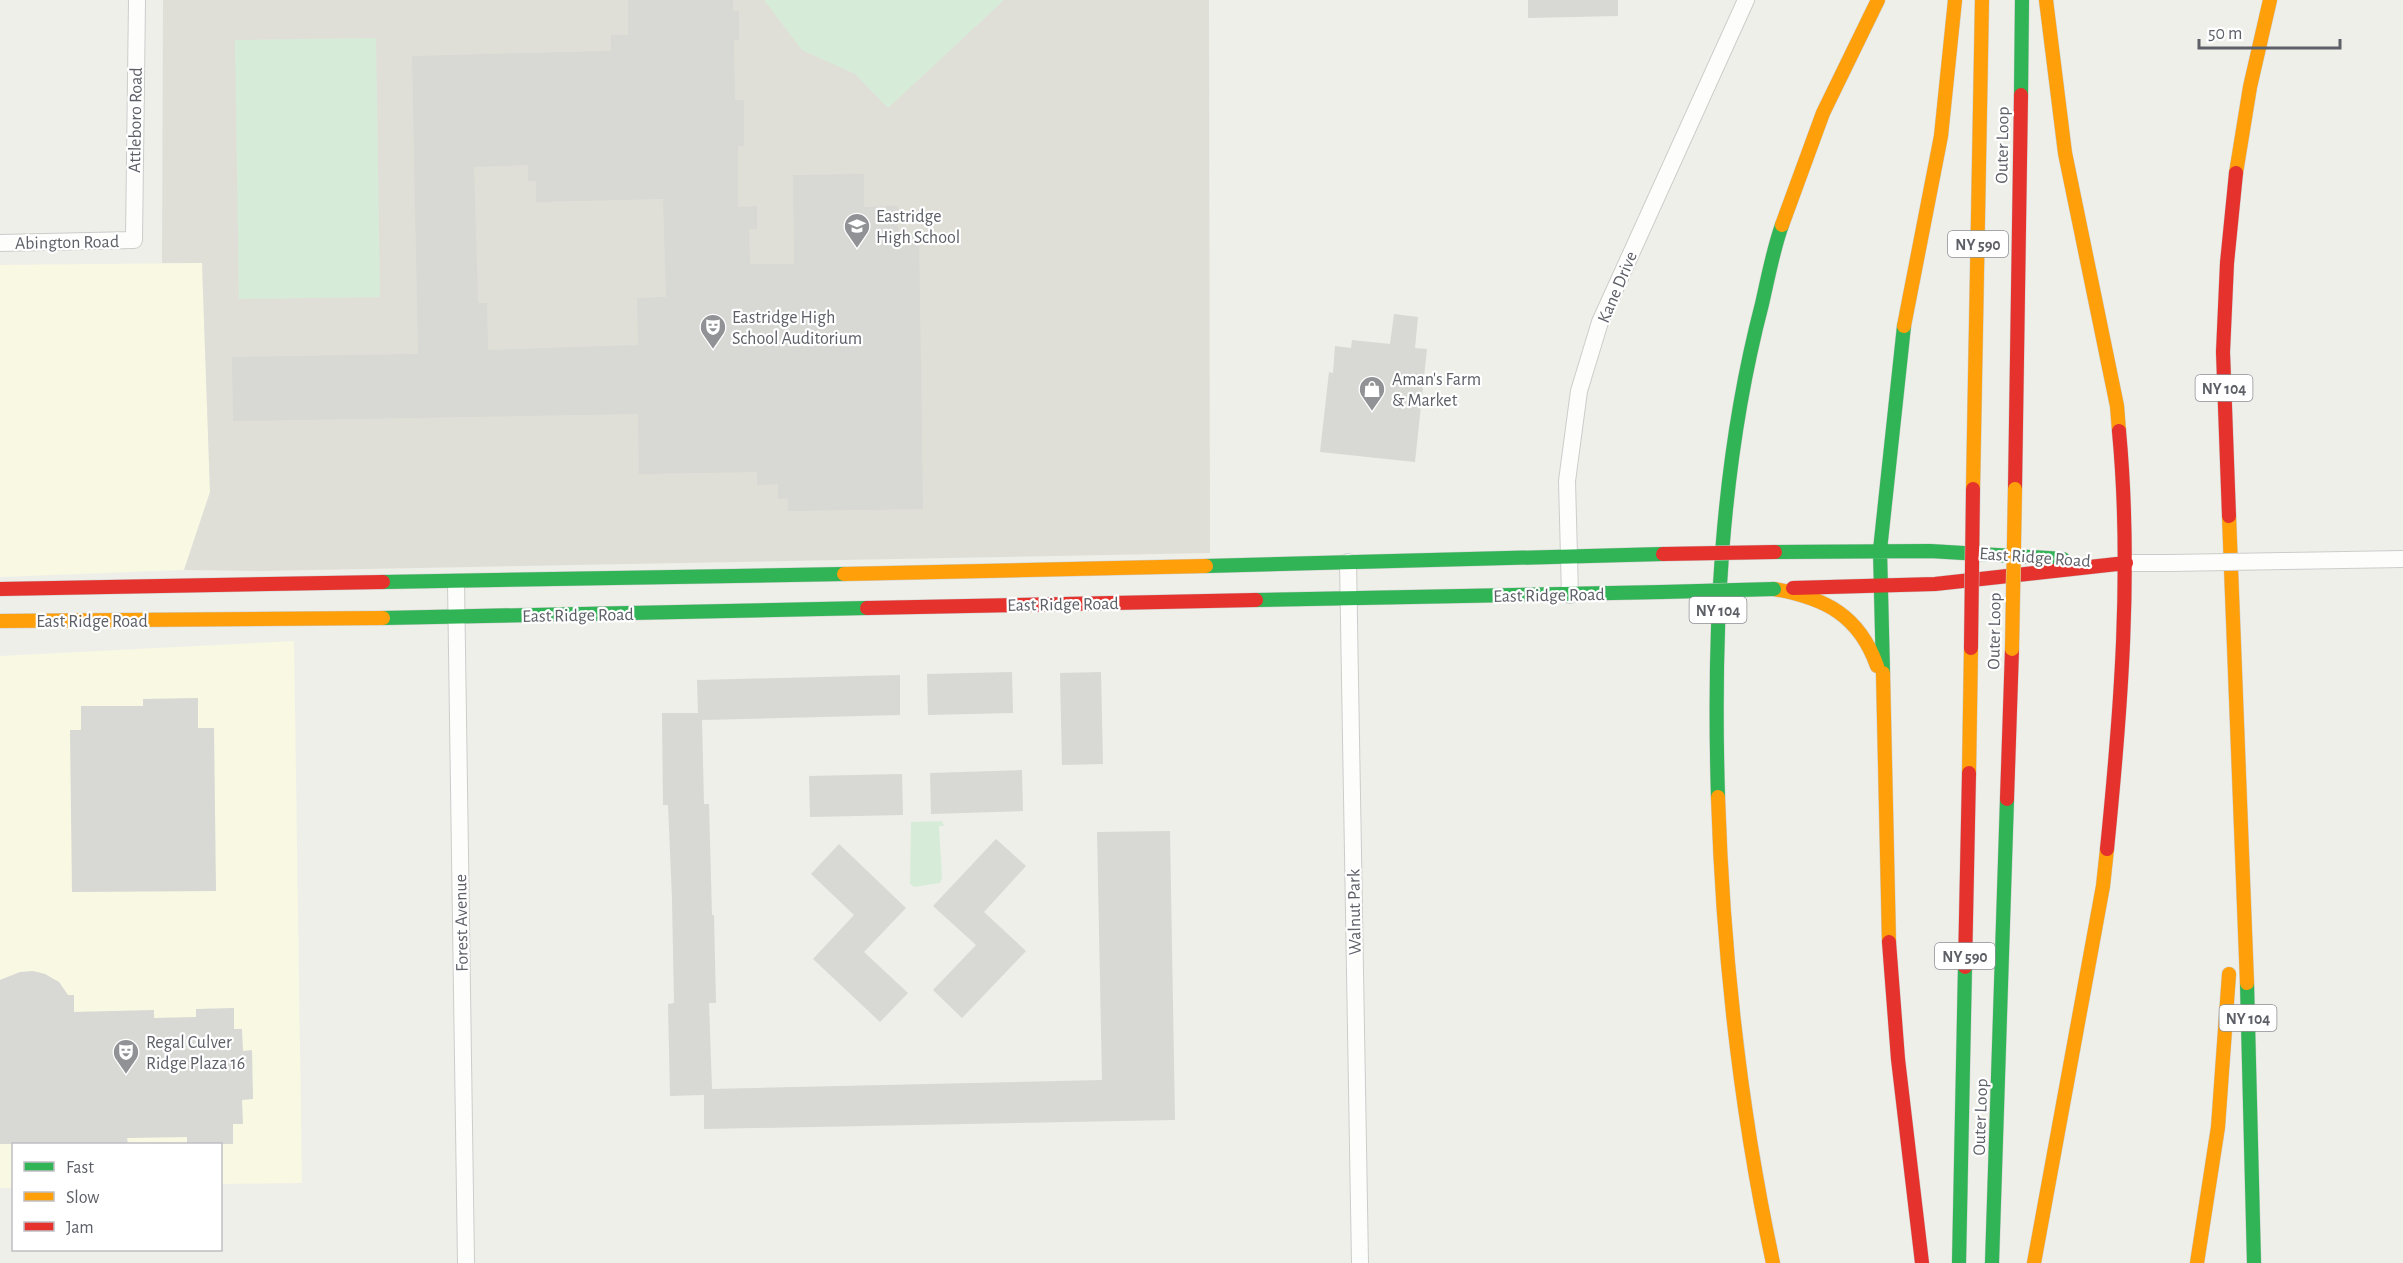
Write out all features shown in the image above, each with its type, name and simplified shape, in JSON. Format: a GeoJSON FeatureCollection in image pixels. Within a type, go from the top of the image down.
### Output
{"type":"FeatureCollection","features":[{"type":"Feature","properties":{"kind":"main road","name":"NY 104"},"geometry":{"type":"LineString","coordinates":[[1773,1263],[1753,1162],[1743,1093],[1721,883],[1716,708],[1723,532],[1741,390],[1772,253],[1819,122],[1878,0]]}},
{"type":"Feature","properties":{"kind":"main road"},"geometry":{"type":"LineString","coordinates":[[1922,1263],[1898,1059],[1889,953],[1881,691],[1880,550],[1900,347],[1941,136],[1955,0]]}},
{"type":"Feature","properties":{"kind":"main road","name":"Outer Loop"},"geometry":{"type":"LineString","coordinates":[[1959,1263],[1982,0]]}},
{"type":"Feature","properties":{"kind":"main road","name":"Outer Loop"},"geometry":{"type":"LineString","coordinates":[[1992,1263],[2012,649],[2022,0]]}},
{"type":"Feature","properties":{"kind":"main road"},"geometry":{"type":"LineString","coordinates":[[2034,1263],[2092,956],[2104,876],[2117,750],[2126,563],[2125,495],[2117,406],[2066,162],[2046,0]]}},
{"type":"Feature","properties":{"kind":"main road","name":"NY 104"},"geometry":{"type":"LineString","coordinates":[[2254,1263],[2239,773],[2224,434],[2225,282],[2239,143],[2269,3]]}},
{"type":"Feature","properties":{"kind":"main road","name":"East Ridge Road"},"geometry":{"type":"LineString","coordinates":[[0,589],[456,582],[1880,550],[2126,563]]}},
{"type":"Feature","properties":{"kind":"main road","name":"East Ridge Road"},"geometry":{"type":"LineString","coordinates":[[0,621],[457,617],[1569,595],[1962,582],[2126,563]]}},
{"type":"Feature","properties":{"kind":"main road"},"geometry":{"type":"LineString","coordinates":[[1774,589],[1822,602],[1852,621],[1873,652],[1881,691]]}},
{"type":"Feature","properties":{"kind":"main road"},"geometry":{"type":"LineString","coordinates":[[2231,927],[2234,810],[2239,773]]}},
{"type":"Feature","properties":{"kind":"main road"},"geometry":{"type":"LineString","coordinates":[[2197,1263],[2218,1127],[2229,959]]}},
{"type":"Feature","properties":{"kind":"street","name":"Attleboro Road"},"geometry":{"type":"LineString","coordinates":[[134,240],[136,0]]}},
{"type":"Feature","properties":{"kind":"street","name":"Kane Drive"},"geometry":{"type":"LineString","coordinates":[[1569,595],[1568,481],[1572,428],[1579,391],[1600,322],[1746,0]]}},
{"type":"Feature","properties":{"kind":"street","name":"Abington Road"},"geometry":{"type":"LineString","coordinates":[[0,243],[134,240]]}},
{"type":"Feature","properties":{"kind":"street","name":"East Ridge Road"},"geometry":{"type":"LineString","coordinates":[[2126,563],[2403,559]]}},
{"type":"Feature","properties":{"kind":"street","name":"Walnut Park"},"geometry":{"type":"LineString","coordinates":[[1348,562],[1360,1263]]}},
{"type":"Feature","properties":{"kind":"street","name":"Forest Avenue"},"geometry":{"type":"LineString","coordinates":[[456,582],[466,1263]]}},
{"type":"Feature","properties":{"kind":"shaded area"},"geometry":{"type":"Polygon","coordinates":[[[163,0],[1209,0],[1210,553],[262,571],[184,570],[210,492],[202,263],[162,263],[163,0]]]}},
{"type":"Feature","properties":{"kind":"shaded area"},"geometry":{"type":"Polygon","coordinates":[[[764,0],[1004,0],[888,108],[855,74],[802,50],[764,0]]]}},
{"type":"Feature","properties":{"kind":"shaded area"},"geometry":{"type":"Polygon","coordinates":[[[376,38],[380,297],[239,299],[235,40],[376,38]]]}},
{"type":"Feature","properties":{"kind":"shaded area"},"geometry":{"type":"Polygon","coordinates":[[[202,263],[210,492],[184,570],[0,577],[0,265],[202,263]]]}},
{"type":"Feature","properties":{"kind":"shaded area"},"geometry":{"type":"Polygon","coordinates":[[[294,641],[302,1183],[222,1184],[222,1143],[12,1143],[12,1188],[0,1188],[0,656],[294,641]]]}},
{"type":"Feature","properties":{"kind":"shaded area"},"geometry":{"type":"Polygon","coordinates":[[[942,821],[944,826],[939,826],[942,877],[940,883],[914,887],[910,884],[911,822],[942,821]]]}},
{"type":"Feature","properties":{"kind":"building","name":"Eastridge High School"},"geometry":{"type":"Polygon","coordinates":[[[628,0],[733,0],[733,11],[739,11],[739,40],[734,40],[735,100],[744,100],[744,146],[738,146],[738,207],[757,206],[757,229],[749,229],[750,264],[794,264],[793,175],[864,174],[864,207],[898,206],[898,235],[919,234],[923,509],[788,511],[788,498],[778,499],[778,484],[757,485],[757,472],[639,474],[638,414],[233,421],[232,357],[418,354],[412,56],[611,51],[611,35],[628,35],[628,0]],[[528,165],[474,167],[478,303],[487,303],[488,350],[638,345],[637,298],[666,297],[663,199],[536,202],[536,181],[528,181],[528,165]]]}},
{"type":"Feature","properties":{"kind":"building"},"geometry":{"type":"Polygon","coordinates":[[[1528,0],[1618,0],[1618,16],[1528,18],[1528,0]]]}},
{"type":"Feature","properties":{"kind":"building","name":"Aman's Farm & Market"},"geometry":{"type":"Polygon","coordinates":[[[1394,314],[1418,317],[1415,348],[1427,349],[1415,462],[1320,452],[1329,372],[1333,373],[1335,346],[1351,348],[1352,340],[1390,344],[1394,314]]]}},
{"type":"Feature","properties":{"kind":"building"},"geometry":{"type":"Polygon","coordinates":[[[1012,672],[1013,713],[928,715],[927,674],[1012,672]]]}},
{"type":"Feature","properties":{"kind":"building"},"geometry":{"type":"Polygon","coordinates":[[[1101,672],[1103,764],[1062,765],[1060,673],[1101,672]]]}},
{"type":"Feature","properties":{"kind":"building"},"geometry":{"type":"Polygon","coordinates":[[[900,675],[900,715],[702,720],[704,804],[709,804],[712,915],[714,915],[716,1003],[709,1003],[712,1089],[1102,1080],[1097,832],[1170,831],[1175,1120],[704,1129],[704,1095],[670,1096],[668,1004],[674,1003],[672,899],[668,805],[663,805],[662,713],[698,713],[697,680],[900,675]]]}},
{"type":"Feature","properties":{"kind":"building"},"geometry":{"type":"Polygon","coordinates":[[[198,698],[198,728],[214,728],[216,891],[72,892],[70,730],[81,730],[81,706],[143,706],[143,699],[198,698]]]}},
{"type":"Feature","properties":{"kind":"building"},"geometry":{"type":"Polygon","coordinates":[[[1022,770],[1023,811],[931,814],[930,773],[1022,770]]]}},
{"type":"Feature","properties":{"kind":"building"},"geometry":{"type":"Polygon","coordinates":[[[902,774],[903,815],[810,817],[809,776],[902,774]]]}},
{"type":"Feature","properties":{"kind":"building"},"geometry":{"type":"Polygon","coordinates":[[[996,839],[1026,866],[984,912],[1026,951],[962,1018],[933,990],[976,945],[933,906],[996,839]]]}},
{"type":"Feature","properties":{"kind":"building"},"geometry":{"type":"Polygon","coordinates":[[[839,844],[906,908],[864,952],[908,993],[880,1022],[813,959],[854,915],[811,874],[839,844]]]}},
{"type":"Feature","properties":{"kind":"building","name":"Regal Culver Ridge Plaza 16"},"geometry":{"type":"Polygon","coordinates":[[[33,971],[45,974],[59,982],[68,995],[74,995],[74,1012],[154,1010],[154,1018],[196,1017],[196,1009],[234,1008],[234,1029],[242,1029],[243,1051],[252,1050],[253,1099],[242,1100],[243,1124],[233,1124],[233,1144],[187,1143],[187,1137],[127,1138],[128,1143],[0,1144],[0,980],[20,972],[33,971]]]}},
{"type":"Feature","properties":{"kind":"traffic: fast"},"geometry":{"type":"LineString","coordinates":[[2021,95],[2022,0]]}},
{"type":"Feature","properties":{"kind":"traffic: fast"},"geometry":{"type":"LineString","coordinates":[[1718,797],[1717,673],[1722,549],[1728,487],[1748,365],[1773,254],[1782,225]]}},
{"type":"Feature","properties":{"kind":"traffic: fast"},"geometry":{"type":"LineString","coordinates":[[1883,673],[1880,550],[1904,326]]}},
{"type":"Feature","properties":{"kind":"traffic: fast"},"geometry":{"type":"LineString","coordinates":[[1775,552],[1930,551],[2063,559]]}},
{"type":"Feature","properties":{"kind":"traffic: fast"},"geometry":{"type":"LineString","coordinates":[[1206,566],[1663,554]]}},
{"type":"Feature","properties":{"kind":"traffic: fast"},"geometry":{"type":"LineString","coordinates":[[383,582],[844,574]]}},
{"type":"Feature","properties":{"kind":"traffic: fast"},"geometry":{"type":"LineString","coordinates":[[1662,592],[1774,589]]}},
{"type":"Feature","properties":{"kind":"traffic: fast"},"geometry":{"type":"LineString","coordinates":[[1256,600],[1662,592]]}},
{"type":"Feature","properties":{"kind":"traffic: fast"},"geometry":{"type":"LineString","coordinates":[[383,618],[867,608]]}},
{"type":"Feature","properties":{"kind":"traffic: fast"},"geometry":{"type":"LineString","coordinates":[[1992,1263],[2007,799]]}},
{"type":"Feature","properties":{"kind":"traffic: fast"},"geometry":{"type":"LineString","coordinates":[[1959,1263],[1965,967]]}},
{"type":"Feature","properties":{"kind":"traffic: fast"},"geometry":{"type":"LineString","coordinates":[[2247,983],[2254,1263]]}},
{"type":"Feature","properties":{"kind":"traffic: slow"},"geometry":{"type":"LineString","coordinates":[[1782,225],[1823,113],[1878,0]]}},
{"type":"Feature","properties":{"kind":"traffic: slow"},"geometry":{"type":"LineString","coordinates":[[1904,326],[1941,136],[1955,0]]}},
{"type":"Feature","properties":{"kind":"traffic: slow"},"geometry":{"type":"LineString","coordinates":[[1973,489],[1982,0]]}},
{"type":"Feature","properties":{"kind":"traffic: slow"},"geometry":{"type":"LineString","coordinates":[[2046,0],[2065,153],[2117,406],[2119,431]]}},
{"type":"Feature","properties":{"kind":"traffic: slow"},"geometry":{"type":"LineString","coordinates":[[2236,173],[2250,87],[2270,0]]}},
{"type":"Feature","properties":{"kind":"traffic: slow"},"geometry":{"type":"LineString","coordinates":[[2012,649],[2015,489]]}},
{"type":"Feature","properties":{"kind":"traffic: slow"},"geometry":{"type":"LineString","coordinates":[[2229,516],[2247,983]]}},
{"type":"Feature","properties":{"kind":"traffic: slow"},"geometry":{"type":"LineString","coordinates":[[844,574],[1206,566]]}},
{"type":"Feature","properties":{"kind":"traffic: slow"},"geometry":{"type":"LineString","coordinates":[[1774,589],[1809,598],[1838,612],[1860,634],[1877,666]]}},
{"type":"Feature","properties":{"kind":"traffic: slow"},"geometry":{"type":"LineString","coordinates":[[0,621],[383,618]]}},
{"type":"Feature","properties":{"kind":"traffic: slow"},"geometry":{"type":"LineString","coordinates":[[1969,773],[1971,648]]}},
{"type":"Feature","properties":{"kind":"traffic: slow"},"geometry":{"type":"LineString","coordinates":[[1883,673],[1889,942]]}},
{"type":"Feature","properties":{"kind":"traffic: slow"},"geometry":{"type":"LineString","coordinates":[[1718,797],[1724,914],[1735,1031],[1751,1148],[1773,1263]]}},
{"type":"Feature","properties":{"kind":"traffic: slow"},"geometry":{"type":"LineString","coordinates":[[2034,1263],[2103,886],[2107,849]]}},
{"type":"Feature","properties":{"kind":"traffic: slow"},"geometry":{"type":"LineString","coordinates":[[2197,1263],[2218,1127],[2229,974]]}},
{"type":"Feature","properties":{"kind":"traffic: jam"},"geometry":{"type":"LineString","coordinates":[[2015,489],[2021,95]]}},
{"type":"Feature","properties":{"kind":"traffic: jam"},"geometry":{"type":"LineString","coordinates":[[2229,516],[2223,352],[2227,263],[2236,173]]}},
{"type":"Feature","properties":{"kind":"traffic: jam"},"geometry":{"type":"LineString","coordinates":[[2107,849],[2117,745],[2125,588],[2125,535],[2119,431]]}},
{"type":"Feature","properties":{"kind":"traffic: jam"},"geometry":{"type":"LineString","coordinates":[[1971,648],[1973,489]]}},
{"type":"Feature","properties":{"kind":"traffic: jam"},"geometry":{"type":"LineString","coordinates":[[1663,554],[1775,552]]}},
{"type":"Feature","properties":{"kind":"traffic: jam"},"geometry":{"type":"LineString","coordinates":[[1793,588],[1935,584],[2126,563]]}},
{"type":"Feature","properties":{"kind":"traffic: jam"},"geometry":{"type":"LineString","coordinates":[[0,589],[383,582]]}},
{"type":"Feature","properties":{"kind":"traffic: jam"},"geometry":{"type":"LineString","coordinates":[[867,608],[1256,600]]}},
{"type":"Feature","properties":{"kind":"traffic: jam"},"geometry":{"type":"LineString","coordinates":[[2007,799],[2012,649]]}},
{"type":"Feature","properties":{"kind":"traffic: jam"},"geometry":{"type":"LineString","coordinates":[[1965,967],[1969,773]]}},
{"type":"Feature","properties":{"kind":"traffic: jam"},"geometry":{"type":"LineString","coordinates":[[1889,942],[1898,1059],[1922,1263]]}},
{"type":"Feature","properties":{"kind":"place","name":"Eastridge High School"},"geometry":{"type":"Point","coordinates":[857,249]}},
{"type":"Feature","properties":{"kind":"place","name":"Eastridge High School Auditorium"},"geometry":{"type":"Point","coordinates":[713,350]}},
{"type":"Feature","properties":{"kind":"place","name":"Aman's Farm & Market"},"geometry":{"type":"Point","coordinates":[1372,412]}},
{"type":"Feature","properties":{"kind":"place","name":"Regal Culver Ridge Plaza 16"},"geometry":{"type":"Point","coordinates":[126,1075]}}]}
